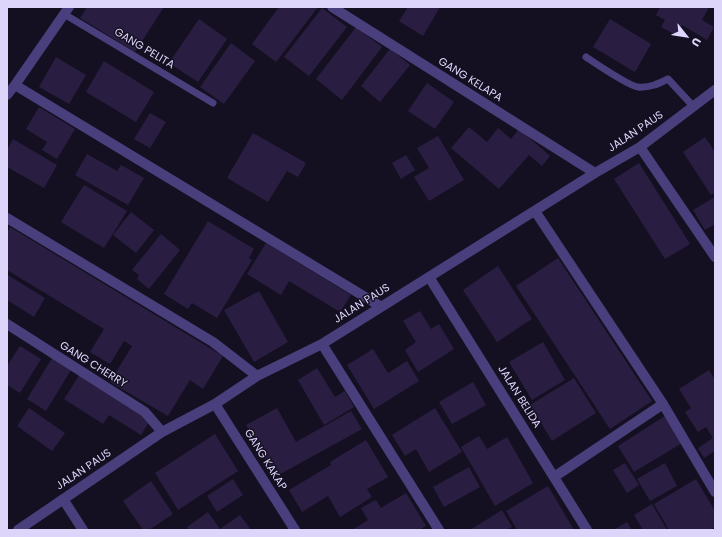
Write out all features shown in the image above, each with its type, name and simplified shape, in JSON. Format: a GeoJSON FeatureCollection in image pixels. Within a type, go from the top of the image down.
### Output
{"type":"FeatureCollection","features":[{"type":"Feature","properties":{"kind":"street","name":"GANG KELAPA"},"geometry":{"type":"LineString","coordinates":[[332,7],[595,173]]}},
{"type":"Feature","properties":{"kind":"street"},"geometry":{"type":"LineString","coordinates":[[7,95],[66,10]]}},
{"type":"Feature","properties":{"kind":"street"},"geometry":{"type":"LineString","coordinates":[[15,85],[380,306]]}},
{"type":"Feature","properties":{"kind":"street","name":"JALAN PAUS"},"geometry":{"type":"LineString","coordinates":[[18,530],[162,432],[215,404],[257,376],[322,344],[380,306],[595,173],[640,147],[715,90]]}},
{"type":"Feature","properties":{"kind":"street"},"geometry":{"type":"LineString","coordinates":[[640,147],[715,257]]}},
{"type":"Feature","properties":{"kind":"street"},"geometry":{"type":"LineString","coordinates":[[535,211],[663,404],[715,492]]}},
{"type":"Feature","properties":{"kind":"street"},"geometry":{"type":"LineString","coordinates":[[7,218],[213,342],[257,376]]}},
{"type":"Feature","properties":{"kind":"street","name":"JALAN BELIDA"},"geometry":{"type":"LineString","coordinates":[[429,277],[587,530]]}},
{"type":"Feature","properties":{"kind":"street","name":"GANG CHERRY"},"geometry":{"type":"LineString","coordinates":[[7,324],[145,412],[162,432]]}},
{"type":"Feature","properties":{"kind":"street"},"geometry":{"type":"LineString","coordinates":[[322,344],[439,530]]}},
{"type":"Feature","properties":{"kind":"street","name":"GANG KAKAP"},"geometry":{"type":"LineString","coordinates":[[215,404],[295,530]]}},
{"type":"Feature","properties":{"kind":"street"},"geometry":{"type":"LineString","coordinates":[[554,477],[663,404]]}},
{"type":"Feature","properties":{"kind":"street"},"geometry":{"type":"LineString","coordinates":[[63,499],[84,530]]}},
{"type":"Feature","properties":{"kind":"lane","name":"GANG PELITA"},"geometry":{"type":"LineString","coordinates":[[66,10],[213,103]]}},
{"type":"Feature","properties":{"kind":"lane"},"geometry":{"type":"LineString","coordinates":[[586,57],[636,87],[656,85],[668,79],[693,106]]}},
{"type":"Feature","properties":{"kind":"building"},"geometry":{"type":"Polygon","coordinates":[[[87,7],[164,7],[135,52],[80,18],[87,7]]]}},
{"type":"Feature","properties":{"kind":"building"},"geometry":{"type":"Polygon","coordinates":[[[279,7],[318,7],[276,62],[252,44],[279,7]]]}},
{"type":"Feature","properties":{"kind":"building"},"geometry":{"type":"Polygon","coordinates":[[[408,7],[440,7],[423,36],[399,21],[408,7]]]}},
{"type":"Feature","properties":{"kind":"building"},"geometry":{"type":"Polygon","coordinates":[[[660,7],[709,7],[702,20],[714,27],[707,40],[682,25],[676,35],[661,27],[665,20],[656,15],[660,7]]]}},
{"type":"Feature","properties":{"kind":"building"},"geometry":{"type":"Polygon","coordinates":[[[322,8],[347,27],[309,76],[284,57],[322,8]]]}},
{"type":"Feature","properties":{"kind":"building"},"geometry":{"type":"Polygon","coordinates":[[[199,19],[227,39],[198,82],[169,63],[199,19]]]}},
{"type":"Feature","properties":{"kind":"building"},"geometry":{"type":"Polygon","coordinates":[[[610,19],[651,44],[635,72],[593,47],[610,19]]]}},
{"type":"Feature","properties":{"kind":"building"},"geometry":{"type":"Polygon","coordinates":[[[356,27],[382,47],[342,100],[316,79],[356,27]]]}},
{"type":"Feature","properties":{"kind":"building"},"geometry":{"type":"Polygon","coordinates":[[[231,43],[255,61],[224,104],[200,87],[231,43]]]}},
{"type":"Feature","properties":{"kind":"building"},"geometry":{"type":"Polygon","coordinates":[[[390,49],[410,65],[380,102],[361,86],[390,49]]]}},
{"type":"Feature","properties":{"kind":"building"},"geometry":{"type":"Polygon","coordinates":[[[56,57],[86,75],[69,104],[39,87],[56,57]]]}},
{"type":"Feature","properties":{"kind":"building"},"geometry":{"type":"Polygon","coordinates":[[[104,61],[154,92],[136,122],[86,92],[104,61]]]}},
{"type":"Feature","properties":{"kind":"building"},"geometry":{"type":"Polygon","coordinates":[[[427,83],[454,102],[435,129],[408,111],[427,83]]]}},
{"type":"Feature","properties":{"kind":"building"},"geometry":{"type":"Polygon","coordinates":[[[39,107],[75,129],[57,159],[42,150],[47,142],[26,129],[39,107]]]}},
{"type":"Feature","properties":{"kind":"building"},"geometry":{"type":"Polygon","coordinates":[[[150,113],[166,122],[150,148],[134,139],[150,113]]]}},
{"type":"Feature","properties":{"kind":"building"},"geometry":{"type":"Polygon","coordinates":[[[469,127],[487,142],[498,128],[511,139],[519,129],[550,156],[542,166],[529,155],[499,189],[451,148],[469,127]]]}},
{"type":"Feature","properties":{"kind":"building"},"geometry":{"type":"Polygon","coordinates":[[[253,133],[306,163],[298,177],[287,171],[268,202],[227,178],[253,133]]]}},
{"type":"Feature","properties":{"kind":"building"},"geometry":{"type":"Polygon","coordinates":[[[438,136],[464,180],[429,201],[414,177],[429,168],[417,148],[438,136]]]}},
{"type":"Feature","properties":{"kind":"building"},"geometry":{"type":"Polygon","coordinates":[[[705,137],[715,152],[715,192],[711,195],[683,152],[705,137]]]}},
{"type":"Feature","properties":{"kind":"building"},"geometry":{"type":"Polygon","coordinates":[[[13,139],[57,165],[44,188],[7,167],[7,150],[13,139]]]}},
{"type":"Feature","properties":{"kind":"building"},"geometry":{"type":"Polygon","coordinates":[[[87,154],[117,171],[121,165],[144,178],[128,205],[75,175],[87,154]]]}},
{"type":"Feature","properties":{"kind":"building"},"geometry":{"type":"Polygon","coordinates":[[[406,155],[415,170],[401,179],[392,163],[406,155]]]}},
{"type":"Feature","properties":{"kind":"building"},"geometry":{"type":"Polygon","coordinates":[[[639,163],[690,244],[665,259],[614,179],[639,163]]]}},
{"type":"Feature","properties":{"kind":"building"},"geometry":{"type":"Polygon","coordinates":[[[84,185],[127,211],[104,248],[61,222],[84,185]]]}},
{"type":"Feature","properties":{"kind":"building"},"geometry":{"type":"Polygon","coordinates":[[[715,197],[715,224],[705,230],[693,210],[715,197]]]}},
{"type":"Feature","properties":{"kind":"building"},"geometry":{"type":"Polygon","coordinates":[[[131,212],[154,230],[136,253],[113,235],[131,212]]]}},
{"type":"Feature","properties":{"kind":"building"},"geometry":{"type":"Polygon","coordinates":[[[208,221],[254,249],[249,258],[252,260],[217,318],[192,303],[188,309],[164,294],[208,221]]]}},
{"type":"Feature","properties":{"kind":"building"},"geometry":{"type":"Polygon","coordinates":[[[10,227],[223,356],[203,389],[190,380],[168,416],[110,382],[132,346],[124,341],[110,364],[90,352],[104,329],[7,270],[7,233],[10,227]]]}},
{"type":"Feature","properties":{"kind":"building"},"geometry":{"type":"Polygon","coordinates":[[[161,234],[180,250],[149,289],[137,279],[139,275],[132,270],[161,234]]]}},
{"type":"Feature","properties":{"kind":"building"},"geometry":{"type":"Polygon","coordinates":[[[266,243],[351,295],[340,312],[289,281],[281,295],[247,274],[266,243]]]}},
{"type":"Feature","properties":{"kind":"building"},"geometry":{"type":"Polygon","coordinates":[[[558,258],[652,401],[610,429],[516,286],[558,258]]]}},
{"type":"Feature","properties":{"kind":"building"},"geometry":{"type":"Polygon","coordinates":[[[498,266],[532,319],[497,342],[463,290],[498,266]]]}},
{"type":"Feature","properties":{"kind":"building"},"geometry":{"type":"Polygon","coordinates":[[[8,275],[45,298],[34,317],[7,300],[8,275]]]}},
{"type":"Feature","properties":{"kind":"building"},"geometry":{"type":"Polygon","coordinates":[[[259,291],[288,342],[254,362],[224,310],[259,291]]]}},
{"type":"Feature","properties":{"kind":"building"},"geometry":{"type":"Polygon","coordinates":[[[420,311],[431,329],[439,324],[454,349],[418,372],[405,350],[416,342],[403,321],[420,311]]]}},
{"type":"Feature","properties":{"kind":"building"},"geometry":{"type":"Polygon","coordinates":[[[543,342],[565,380],[532,400],[509,362],[543,342]]]}},
{"type":"Feature","properties":{"kind":"building"},"geometry":{"type":"Polygon","coordinates":[[[20,346],[41,359],[20,393],[7,385],[7,366],[20,346]]]}},
{"type":"Feature","properties":{"kind":"building"},"geometry":{"type":"Polygon","coordinates":[[[373,349],[388,373],[407,361],[419,381],[374,409],[347,365],[373,349]]]}},
{"type":"Feature","properties":{"kind":"building"},"geometry":{"type":"Polygon","coordinates":[[[52,358],[71,370],[46,411],[27,399],[52,358]]]}},
{"type":"Feature","properties":{"kind":"building"},"geometry":{"type":"Polygon","coordinates":[[[317,368],[335,397],[345,391],[354,407],[324,425],[298,380],[317,368]]]}},
{"type":"Feature","properties":{"kind":"building"},"geometry":{"type":"Polygon","coordinates":[[[709,370],[715,380],[715,451],[704,458],[698,448],[713,438],[706,427],[698,432],[685,412],[691,408],[679,389],[709,370]]]}},
{"type":"Feature","properties":{"kind":"building"},"geometry":{"type":"Polygon","coordinates":[[[80,374],[150,420],[141,435],[109,415],[103,424],[64,399],[80,374]]]}},
{"type":"Feature","properties":{"kind":"building"},"geometry":{"type":"Polygon","coordinates":[[[574,378],[596,413],[552,441],[530,405],[574,378]]]}},
{"type":"Feature","properties":{"kind":"building"},"geometry":{"type":"Polygon","coordinates":[[[473,382],[486,405],[452,424],[439,402],[473,382]]]}},
{"type":"Feature","properties":{"kind":"building"},"geometry":{"type":"Polygon","coordinates":[[[29,408],[65,433],[52,451],[17,426],[29,408]]]}},
{"type":"Feature","properties":{"kind":"building"},"geometry":{"type":"Polygon","coordinates":[[[277,408],[296,442],[351,411],[362,429],[275,477],[246,425],[277,408]]]}},
{"type":"Feature","properties":{"kind":"building"},"geometry":{"type":"Polygon","coordinates":[[[435,408],[462,452],[429,472],[416,449],[405,456],[392,435],[435,408]]]}},
{"type":"Feature","properties":{"kind":"building"},"geometry":{"type":"Polygon","coordinates":[[[665,416],[682,443],[634,472],[618,446],[665,416]]]}},
{"type":"Feature","properties":{"kind":"building"},"geometry":{"type":"Polygon","coordinates":[[[215,434],[238,471],[178,510],[155,473],[215,434]]]}},
{"type":"Feature","properties":{"kind":"building"},"geometry":{"type":"Polygon","coordinates":[[[479,436],[487,449],[507,437],[533,483],[495,506],[461,447],[479,436]]]}},
{"type":"Feature","properties":{"kind":"building"},"geometry":{"type":"Polygon","coordinates":[[[366,440],[388,477],[367,489],[372,497],[340,517],[328,496],[302,512],[289,490],[331,465],[330,462],[366,440]]]}},
{"type":"Feature","properties":{"kind":"building"},"geometry":{"type":"Polygon","coordinates":[[[625,463],[639,485],[627,493],[613,470],[625,463]]]}},
{"type":"Feature","properties":{"kind":"building"},"geometry":{"type":"Polygon","coordinates":[[[665,463],[677,486],[650,501],[637,479],[665,463]]]}},
{"type":"Feature","properties":{"kind":"building"},"geometry":{"type":"Polygon","coordinates":[[[469,467],[480,487],[444,507],[433,487],[469,467]]]}},
{"type":"Feature","properties":{"kind":"building"},"geometry":{"type":"Polygon","coordinates":[[[233,479],[243,495],[217,512],[207,496],[233,479]]]}},
{"type":"Feature","properties":{"kind":"building"},"geometry":{"type":"Polygon","coordinates":[[[696,479],[715,511],[715,527],[711,530],[669,530],[654,504],[696,479]]]}},
{"type":"Feature","properties":{"kind":"building"},"geometry":{"type":"Polygon","coordinates":[[[151,481],[173,514],[149,530],[143,530],[123,501],[151,481]]]}},
{"type":"Feature","properties":{"kind":"building"},"geometry":{"type":"Polygon","coordinates":[[[548,486],[574,530],[517,530],[506,511],[548,486]]]}},
{"type":"Feature","properties":{"kind":"building"},"geometry":{"type":"Polygon","coordinates":[[[406,493],[426,526],[419,530],[352,530],[368,520],[361,508],[376,500],[381,508],[406,493]]]}},
{"type":"Feature","properties":{"kind":"building"},"geometry":{"type":"Polygon","coordinates":[[[652,504],[667,530],[643,530],[634,515],[652,504]]]}},
{"type":"Feature","properties":{"kind":"building"},"geometry":{"type":"Polygon","coordinates":[[[502,510],[512,527],[506,530],[470,530],[502,510]]]}},
{"type":"Feature","properties":{"kind":"building"},"geometry":{"type":"Polygon","coordinates":[[[208,512],[220,529],[240,515],[251,530],[189,530],[187,527],[208,512]]]}},
{"type":"Feature","properties":{"kind":"building"},"geometry":{"type":"Polygon","coordinates":[[[627,522],[632,530],[615,530],[615,529],[627,522]]]}}]}
